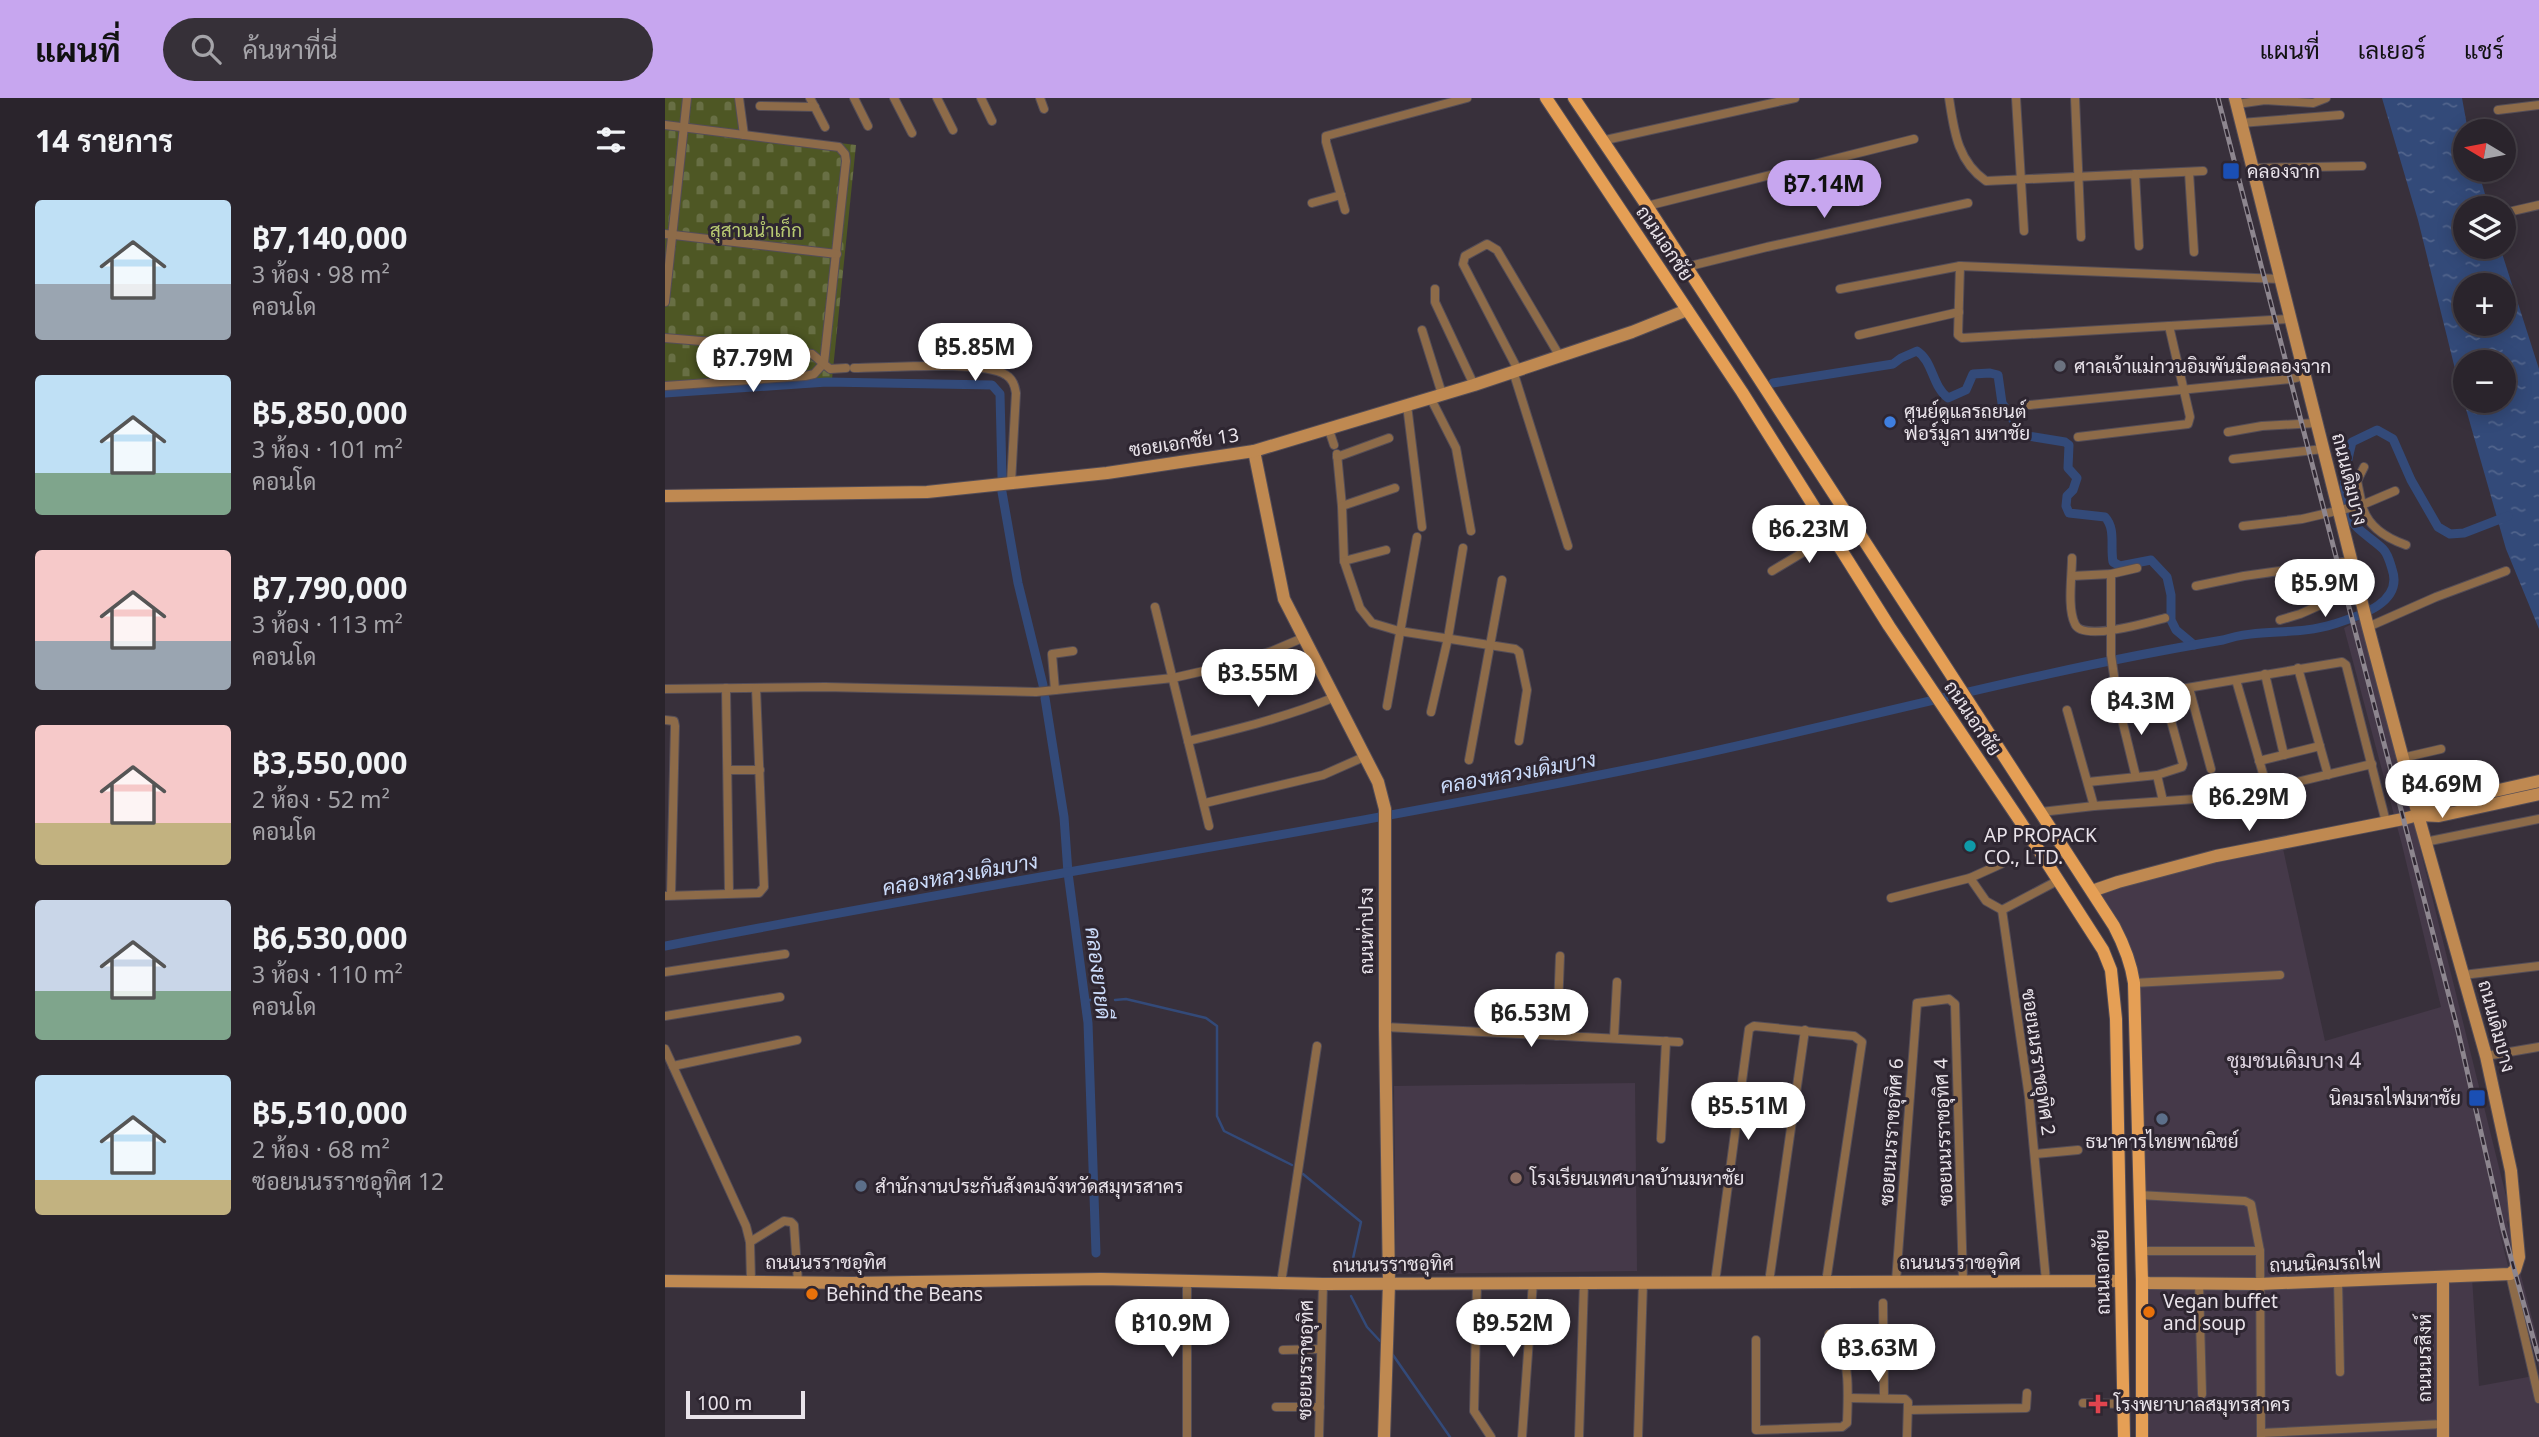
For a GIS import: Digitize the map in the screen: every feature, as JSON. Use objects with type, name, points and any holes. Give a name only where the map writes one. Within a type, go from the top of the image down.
[{"type":"main road","name":"ถนนเอกชัย","points":[[1546,98],[1742,392],[1932,693],[2020,821],[2103,950],[2111,970],[2115,994],[2124,1437]]},
{"type":"main road","name":"ถนนเอกชัย","points":[[1574,98],[1972,705],[2092,891],[2123,944],[2131,964],[2134,983],[2142,1280],[2142,1437]]},
{"type":"main road","points":[[2070,899],[2092,891]]},
{"type":"main road","points":[[2121,1280],[2142,1280]]},
{"type":"street","points":[[665,302],[669,235],[687,98]]},
{"type":"street","points":[[739,98],[744,135]]},
{"type":"street","points":[[810,98],[825,127]]},
{"type":"street","points":[[854,98],[868,126]]},
{"type":"street","points":[[894,98],[912,133]]},
{"type":"street","points":[[937,98],[953,130]]},
{"type":"street","points":[[981,98],[992,121]]},
{"type":"street","points":[[1040,98],[1044,109]]},
{"type":"street","points":[[1345,210],[1325,142],[1326,136],[1467,98]]},
{"type":"street","points":[[1601,141],[1795,98]]},
{"type":"street","points":[[1949,98],[1956,143],[1977,174],[1986,181],[2203,171]]},
{"type":"street","points":[[2016,98],[2024,231]]},
{"type":"street","points":[[2075,98],[2081,237]]},
{"type":"street","points":[[2236,101],[2313,103],[2326,98]]},
{"type":"street","name":"ถนนเดิมบาง","points":[[2236,101],[2402,758],[2486,1056],[2511,1171],[2519,1257],[2510,1275]]},
{"type":"street","points":[[2498,110],[2539,105]]},
{"type":"street","points":[[760,106],[814,107]]},
{"type":"street","points":[[2241,123],[2340,114]]},
{"type":"street","points":[[665,125],[839,147],[845,154],[846,173],[824,363],[814,374],[805,376],[665,386]]},
{"type":"street","points":[[1647,206],[1915,139]]},
{"type":"street","points":[[2253,168],[2362,166]]},
{"type":"street","points":[[2189,172],[2194,252]]},
{"type":"street","points":[[2135,174],[2139,246]]},
{"type":"street","points":[[1311,203],[1341,195]]},
{"type":"street","points":[[1686,267],[1968,203]]},
{"type":"street","points":[[2516,210],[2539,205]]},
{"type":"street","points":[[669,235],[837,254]]},
{"type":"street","points":[[1559,355],[1497,250],[1487,244],[1465,256],[1463,264],[1515,370],[1568,546]]},
{"type":"street","points":[[1960,266],[1958,335],[1962,338],[2290,319]]},
{"type":"street","points":[[1840,289],[1960,266],[2280,279]]},
{"type":"street","points":[[1435,289],[1435,302],[1474,385]]},
{"type":"street","name":"ซอยเอกชัย 13","points":[[665,496],[927,492],[1107,473],[1254,452],[1474,385],[1632,332],[1687,310]]},
{"type":"street","points":[[1859,335],[1959,312]]},
{"type":"street","points":[[2078,437],[2188,424],[2190,417],[2169,326]]},
{"type":"street","points":[[1422,330],[1436,395],[1456,448],[1471,531]]},
{"type":"street","points":[[665,338],[749,345],[811,354],[830,369],[966,368],[1006,374],[1013,382],[1016,393],[1011,483]]},
{"type":"street","points":[[2030,405],[2304,376]]},
{"type":"street","points":[[1407,405],[1422,527]]},
{"type":"street","points":[[2228,432],[2262,426],[2316,423]]},
{"type":"street","points":[[1329,430],[1336,452],[1344,561],[1355,596],[1368,619],[1378,626],[1399,631],[1515,649],[1520,655],[1527,690],[1519,741]]},
{"type":"street","points":[[1336,452],[1389,438]]},
{"type":"street","points":[[2233,459],[2323,449]]},
{"type":"street","name":"ถนนท่าปรง","points":[[1254,452],[1284,599],[1366,756],[1378,782],[1385,809],[1389,1283],[1384,1437]]},
{"type":"street","points":[[2364,467],[2357,481],[2367,520],[2374,527],[2406,545]]},
{"type":"street","points":[[1342,506],[1395,488]]},
{"type":"street","points":[[2243,526],[2339,512],[2395,491]]},
{"type":"street","points":[[1772,571],[1832,534]]},
{"type":"street","points":[[1387,705],[1417,537]]},
{"type":"street","points":[[1431,712],[1448,638],[1463,548]]},
{"type":"street","points":[[1344,561],[1386,550]]},
{"type":"street","points":[[2072,558],[2071,595],[2075,626],[2085,631],[2112,630],[2165,618]]},
{"type":"street","points":[[2196,586],[2244,576],[2351,561]]},
{"type":"street","points":[[2072,576],[2111,574],[2137,568]]},
{"type":"street","points":[[2368,627],[2436,597],[2506,571]]},
{"type":"street","points":[[2111,574],[2112,668],[2117,704],[2136,777]]},
{"type":"street","points":[[1469,760],[1502,580]]},
{"type":"street","points":[[2280,620],[2361,594]]},
{"type":"street","points":[[1155,607],[1209,826]]},
{"type":"street","points":[[665,688],[1036,692],[1173,678],[1230,665],[1305,637]]},
{"type":"street","points":[[1055,690],[1052,654],[1073,652]]},
{"type":"street","points":[[2117,704],[2163,692],[2340,661],[2346,665],[2386,822]]},
{"type":"street","points":[[2298,668],[2328,775]]},
{"type":"street","points":[[2265,674],[2284,755]]},
{"type":"street","points":[[2236,680],[2268,791]]},
{"type":"street","points":[[726,688],[729,893]]},
{"type":"street","points":[[665,720],[674,721],[675,726],[668,896],[759,893],[764,887],[756,688]]},
{"type":"street","points":[[2189,688],[2211,769]]},
{"type":"street","points":[[2088,782],[2157,775],[2182,767],[2163,692]]},
{"type":"street","points":[[1188,741],[1298,713],[1335,697]]},
{"type":"street","points":[[2067,710],[2094,806]]},
{"type":"street","points":[[2259,761],[2320,746]]},
{"type":"street","points":[[2402,758],[2441,749]]},
{"type":"street","points":[[1205,803],[1323,775],[1366,756]]},
{"type":"street","points":[[2041,812],[2238,796],[2268,791],[2372,764]]},
{"type":"street","points":[[728,770],[760,770]]},
{"type":"street","points":[[2157,775],[2163,801]]},
{"type":"street","points":[[2092,891],[2216,856],[2418,815],[2439,816],[2458,805],[2539,780]]},
{"type":"street","points":[[2458,805],[2539,794]]},
{"type":"street","points":[[2425,842],[2539,819]]},
{"type":"street","points":[[1891,898],[1971,878],[2001,864]]},
{"type":"street","points":[[1971,878],[1986,901],[2002,910],[2057,881]]},
{"type":"street","name":"ซอยนนรราชอุทิศ 2","points":[[2002,910],[2035,1154],[2046,1281]]},
{"type":"street","points":[[665,972],[785,954]]},
{"type":"street","points":[[1557,1035],[1560,956]]},
{"type":"street","points":[[2463,975],[2539,966]]},
{"type":"street","points":[[2134,983],[2280,975]]},
{"type":"street","points":[[1614,1038],[1617,982]]},
{"type":"street","points":[[665,1016],[780,997]]},
{"type":"street","name":"ซอยนนรราชอุทิศ 4","points":[[1934,1000],[1949,999],[1955,1004],[1963,1281]]},
{"type":"street","name":"ซอยนนรราชอุทิศ 6","points":[[1896,1281],[1917,1003],[1934,1000]]},
{"type":"street","points":[[1715,1282],[1750,1028],[1754,1026],[1854,1036],[1862,1042],[1826,1282]]},
{"type":"street","points":[[1385,1027],[1679,1042]]},
{"type":"street","points":[[1769,1282],[1805,1030]]},
{"type":"street","points":[[673,1066],[797,1040]]},
{"type":"street","points":[[1661,1139],[1666,1041]]},
{"type":"street","points":[[1281,1283],[1317,1046]]},
{"type":"street","points":[[2486,1056],[2539,1047]]},
{"type":"street","points":[[665,1049],[746,1226],[750,1242],[751,1281]]},
{"type":"street","points":[[2035,1154],[2078,1150]]},
{"type":"street","points":[[2139,1195],[2247,1201],[2251,1205],[2260,1251],[2261,1435],[2443,1430]]},
{"type":"street","points":[[750,1242],[784,1221],[791,1222],[794,1225],[798,1282]]},
{"type":"street","points":[[2141,1251],[2260,1251]]},
{"type":"street","points":[[2510,1275],[2539,1399]]},
{"type":"street","name":"ถนนนิคมรถไฟ","points":[[2142,1280],[2148,1283],[2259,1284],[2510,1275]]},
{"type":"street","name":"ถนนนรสิงห์","points":[[2443,1278],[2443,1430]]},
{"type":"street","name":"ถนนนรราชอุทิศ","points":[[665,1281],[1101,1279],[1323,1284],[2121,1280]]},
{"type":"street","points":[[2338,1281],[2340,1372]]},
{"type":"street","points":[[1187,1282],[1187,1437]]},
{"type":"street","points":[[1522,1437],[1533,1282]]},
{"type":"street","points":[[1579,1437],[1584,1282]]},
{"type":"street","points":[[1638,1437],[1643,1282]]},
{"type":"street","points":[[1477,1283],[1474,1412],[1491,1437]]},
{"type":"street","points":[[2199,1283],[2202,1394]]},
{"type":"street","name":"ซอยนรราชอุทิศ","points":[[1319,1437],[1323,1284]]},
{"type":"street","points":[[1883,1303],[1884,1398]]},
{"type":"street","points":[[1756,1340],[1756,1430],[1845,1426],[1848,1398],[1841,1344],[1835,1336],[1829,1334]]},
{"type":"street","points":[[1283,1350],[1321,1349]]},
{"type":"street","points":[[1908,1410],[2026,1408],[2027,1393]]},
{"type":"street","points":[[1848,1398],[1905,1399],[1908,1410],[1907,1437]]},
{"type":"street","points":[[2083,1403],[2123,1404]]},
{"type":"street","points":[[1276,1407],[1320,1408]]},
{"type":"shaded area","points":[[2363,618],[2511,1216],[2507,1222],[2539,1345],[2539,1368],[2497,1222],[2510,1274],[2472,1277],[2479,1386],[2539,1375],[2539,1437],[2144,1437],[2134,983],[2092,891],[2282,844],[2325,1041],[2441,1007],[2402,845],[2344,628]]},
{"type":"shaded area","name":"โรงเรียนเทศบาลบ้านมหาชัย","points":[[1635,1083],[1637,1271],[1396,1274],[1394,1086]]},
{"type":"green space","name":"สุสานน่ำเก็ก","points":[[665,98],[738,98],[742,131],[856,145],[832,379],[665,388]]},
{"type":"water","points":[[2382,98],[2462,98],[2466,119],[2453,119],[2453,182],[2481,182],[2486,196],[2453,196],[2453,259],[2504,259],[2508,273],[2453,273],[2453,336],[2516,336],[2516,297],[2539,369],[2539,629],[2506,549],[2467,413],[2516,413],[2516,350],[2453,350],[2453,361],[2418,220]]},
{"type":"waterway","points":[[1773,383],[1893,364],[1917,351],[1948,398],[1966,390],[1973,374],[1998,375],[2002,403],[2019,429],[2028,436],[2069,445],[2068,468],[2077,478],[2073,490],[2067,496],[2066,506],[2069,513],[2105,517],[2112,532],[2113,562],[2120,566],[2151,560],[2167,577],[2171,595],[2171,620],[2176,630],[2194,645]]},
{"type":"waterway","name":"คลองยายดี","points":[[665,393],[827,382],[992,385],[1000,394],[1002,477]]},
{"type":"waterway","name":"คลองหลวงเดิมบาง","points":[[665,946],[1510,793],[1704,753],[2074,668],[2237,636],[2306,630],[2334,624],[2367,612],[2386,599],[2392,591],[2394,581],[2389,558],[2379,545],[2351,521],[2344,488],[2352,442],[2377,430],[2393,439],[2411,480],[2438,527],[2450,534],[2464,533],[2508,516]]},
{"type":"waterway","name":"คลองยายดี","points":[[1002,492],[1018,583],[1043,685]]},
{"type":"waterway","name":"คลองยายดี","points":[[1045,698],[1064,817],[1068,873],[1088,1023],[1096,1253]]},
{"type":"waterway","points":[[1115,1000],[1126,999],[1206,1018],[1217,1026],[1217,1116],[1224,1131],[1292,1165]]},
{"type":"waterway","points":[[1086,1000],[1102,1000]]},
{"type":"waterway","points":[[1303,1174],[1361,1222],[1350,1272]]},
{"type":"waterway","points":[[1351,1296],[1367,1327],[1380,1341]]},
{"type":"waterway","points":[[1393,1355],[1450,1437]]},
{"type":"railway","points":[[2218,98],[2458,1031],[2503,1229],[2539,1359]]},
{"type":"place","name":"คลองจาก","points":[[2231,171]]},
{"type":"place","name":"ศาลเจ้าแม่กวนอิมพันมือคลองจาก","points":[[2060,366]]},
{"type":"place","name":"ศูนย์ดูแลรถยนต์ ฟอร์มูลา มหาชัย","points":[[1890,422]]},
{"type":"place","name":"AP PROPACK CO., LTD.","points":[[1970,846]]},
{"type":"place","name":"นิคมรถไฟมหาชัย","points":[[2477,1098]]},
{"type":"place","name":"ธนาคารไทยพาณิชย์","points":[[2162,1119]]},
{"type":"place","name":"โรงเรียนเทศบาลบ้านมหาชัย","points":[[1516,1178]]},
{"type":"place","name":"สำนักงานประกันสังคมจังหวัดสมุทรสาคร","points":[[861,1186]]},
{"type":"place","name":"Behind the Beans","points":[[812,1294]]},
{"type":"place","name":"Vegan buffet and soup","points":[[2149,1312]]},
{"type":"place","name":"โรงพยาบาลสมุทรสาคร","points":[[2098,1404]]},
{"type":"district","name":"ชุมชนเดิมบาง 4","points":[[2294,1060]]}]
